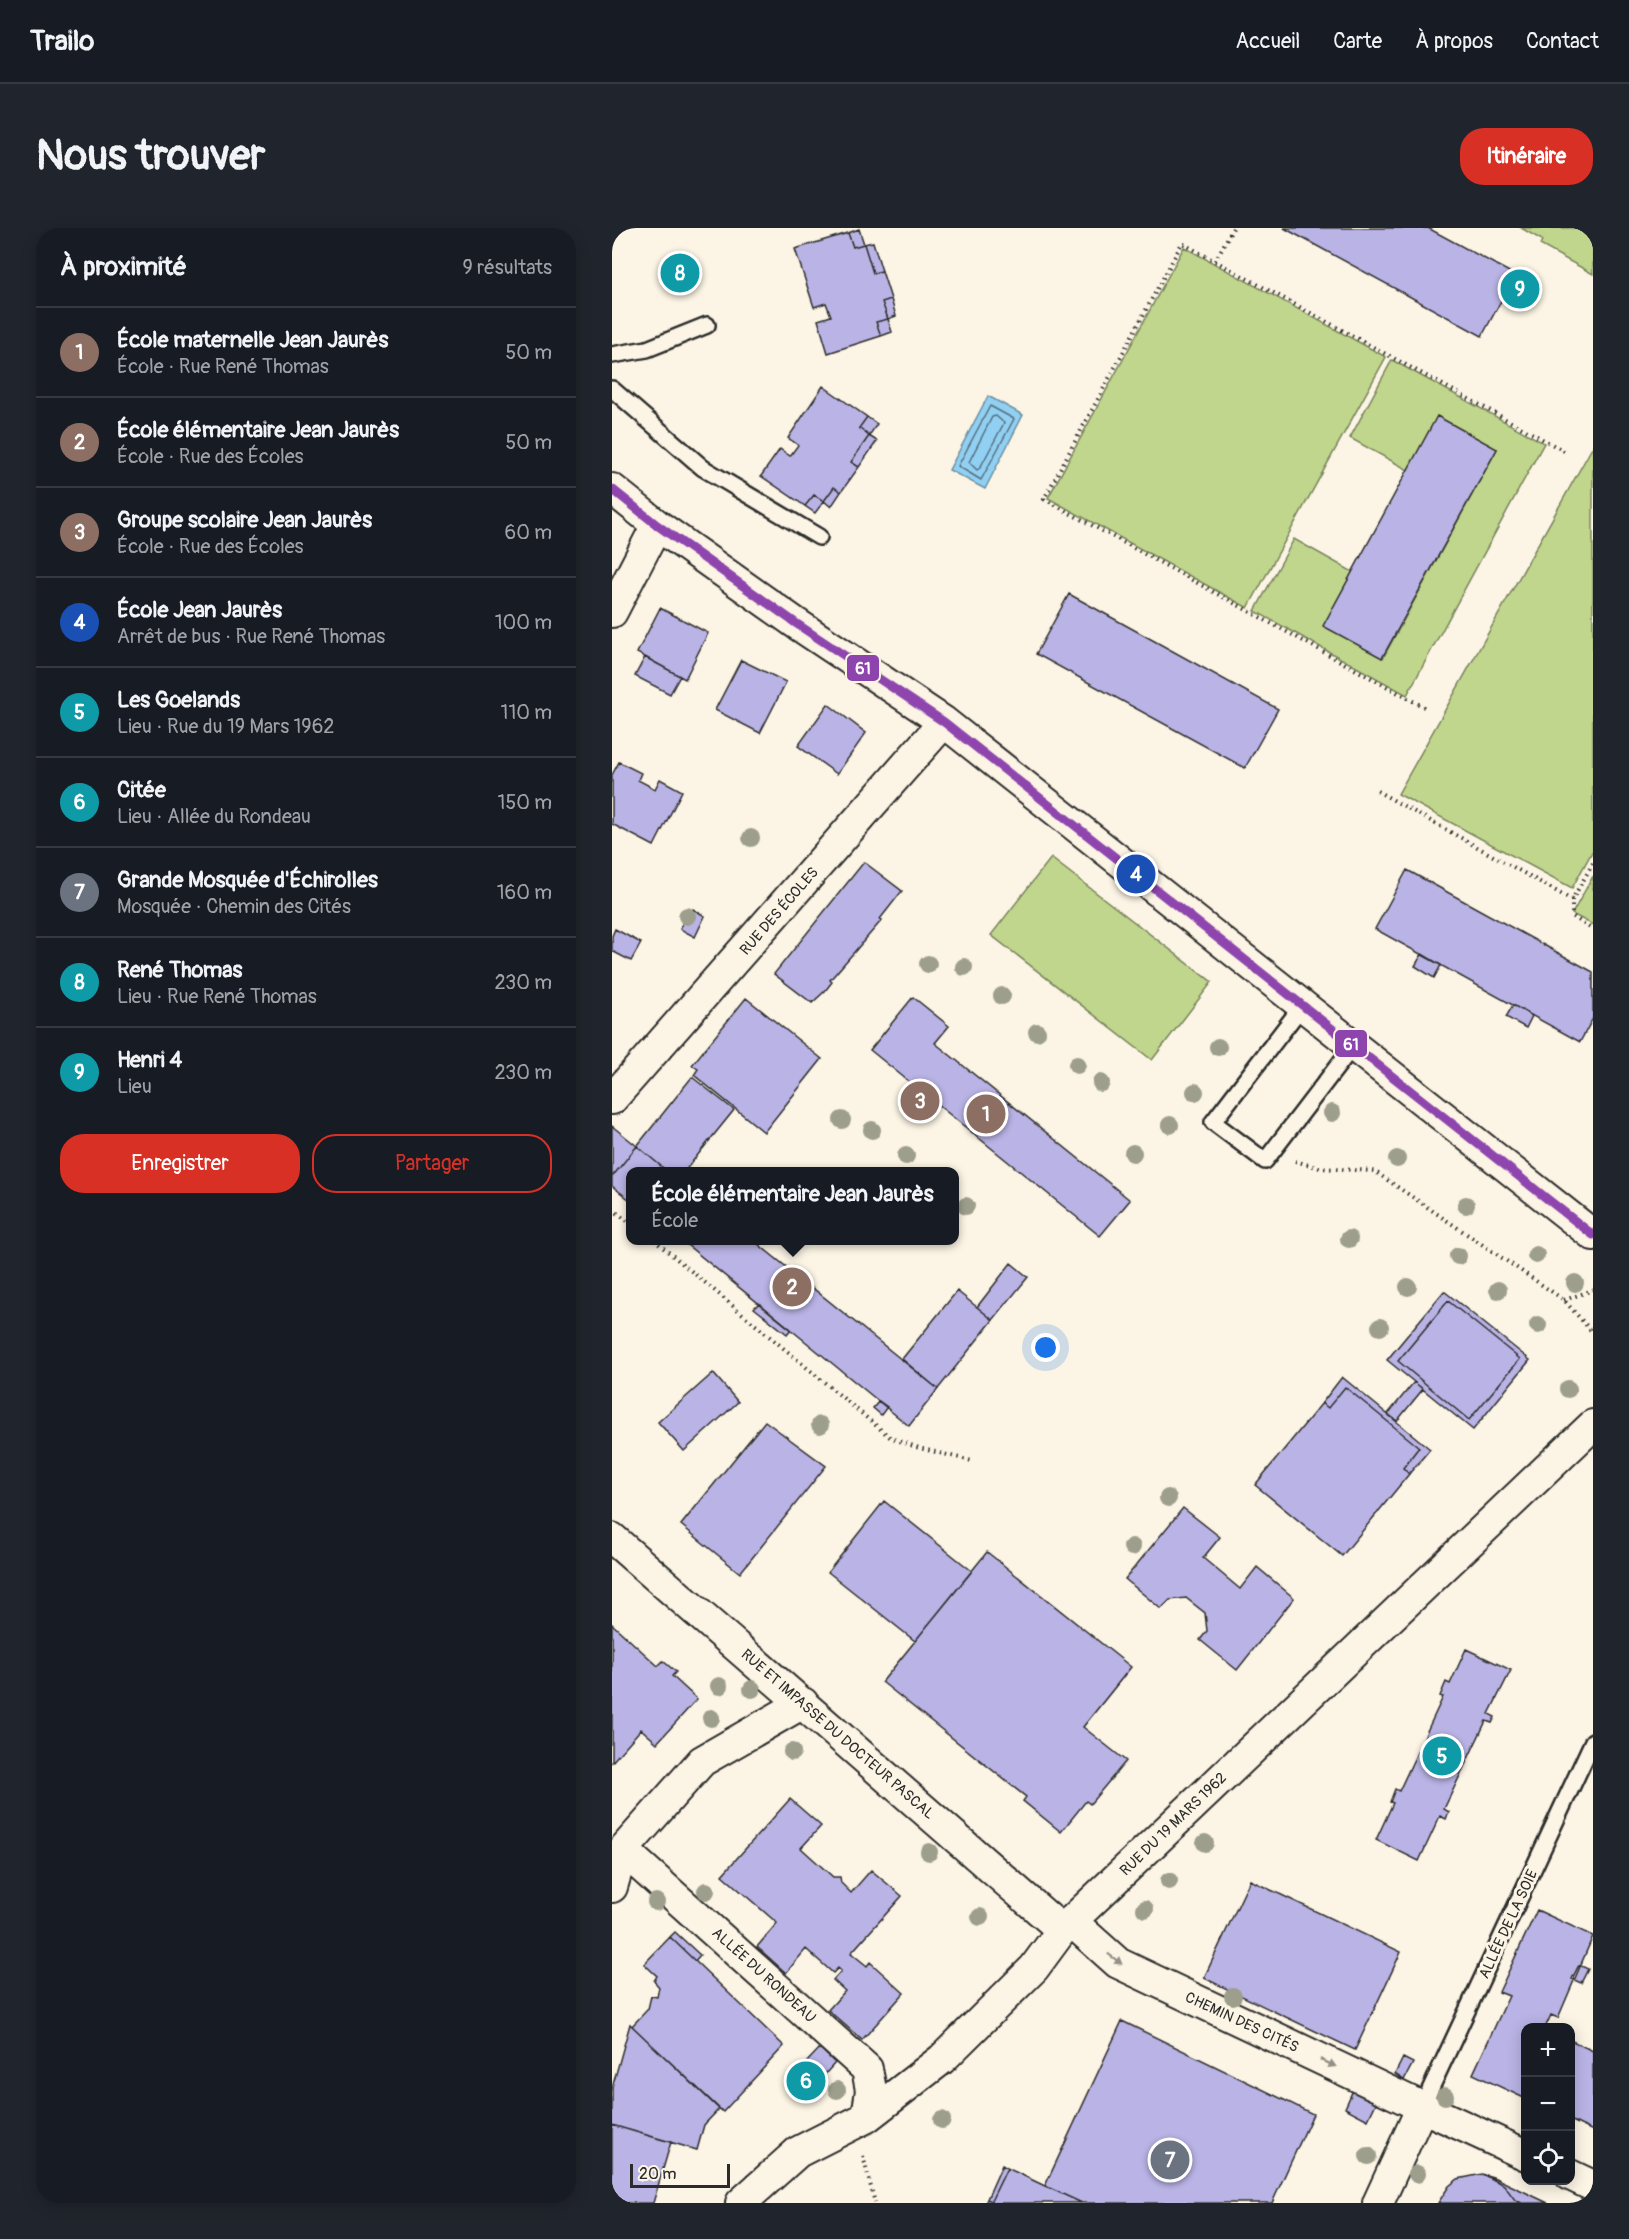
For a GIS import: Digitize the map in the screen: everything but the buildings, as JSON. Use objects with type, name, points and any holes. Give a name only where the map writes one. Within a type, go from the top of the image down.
[{"type":"street","points":[[612,489],[657,525],[797,624],[945,722],[1593,1234]]},
{"type":"street","points":[[612,612],[657,525]]},
{"type":"street","name":"RUE DES ÉCOLES","points":[[612,1099],[945,722]]},
{"type":"street","name":"RUE DU 19 MARS 1962","points":[[741,2203],[798,2152],[867,2117],[942,2059],[1034,1968],[1067,1925],[1593,1425]]},
{"type":"street","name":"RUE ET IMPASSE DU DOCTEUR PASCAL","points":[[612,1538],[803,1703],[1067,1925]]},
{"type":"street","points":[[612,1887],[623,1850],[702,1761],[803,1703]]},
{"type":"street","name":"ALLÉE DU RONDEAU","points":[[623,1850],[867,2069],[871,2090],[867,2117]]},
{"type":"street","name":"CHEMIN DES CITÉS","points":[[1067,1925],[1118,1963],[1521,2153]]},
{"type":"street","points":[[1378,2203],[1422,2107]]},
{"type":"street","points":[[1575,2177],[1593,2186]]},
{"type":"lane","points":[[612,356],[647,349],[707,325]]},
{"type":"lane","points":[[612,388],[703,468],[819,537]]},
{"type":"lane","points":[[1302,1006],[1213,1122],[1265,1161],[1353,1046]]},
{"type":"lane","name":"ALLÉE DE LA SOIE","points":[[1422,2107],[1593,1741]]},
{"type":"path","points":[[1215,261],[1233,228]]},
{"type":"path","points":[[1424,707],[1044,499],[1182,243],[1568,453]]},
{"type":"path","points":[[1377,791],[1572,900]]},
{"type":"path","points":[[1593,863],[1572,900],[1572,916],[1593,930]]},
{"type":"path","points":[[1274,1149],[1286,1158],[1320,1168],[1374,1171],[1564,1300],[1593,1333]]},
{"type":"path","points":[[612,1209],[626,1220]]},
{"type":"path","points":[[660,1245],[891,1438],[919,1448],[972,1461]]},
{"type":"path","points":[[1564,1300],[1593,1290]]},
{"type":"path","points":[[867,2117],[862,2132],[862,2153],[874,2203]]},
{"type":"green space","points":[[1521,228],[1593,228],[1593,274],[1540,245],[1542,240]]},
{"type":"green space","points":[[1184,247],[1386,357],[1248,608],[1048,498]]},
{"type":"green space","points":[[1392,360],[1544,443],[1407,695],[1255,611],[1294,539],[1353,572],[1324,626],[1383,658],[1497,449],[1408,470],[1350,438]]},
{"type":"green space","points":[[1593,446],[1593,850],[1572,888],[1398,794]]},
{"type":"green space","points":[[1051,858],[1212,982],[1152,1060],[991,935]]},
{"type":"green space","points":[[1593,876],[1593,925],[1572,914]]},
{"type":"water","points":[[988,396],[1023,415],[985,489],[949,470]]},
{"type":"transit line","name":"61","points":[[612,489],[657,525],[797,624],[944,722],[1593,1235]]},
{"type":"place","name":"René Thomas","points":[[680,273]]},
{"type":"place","name":"Henri 4","points":[[1520,289]]},
{"type":"place","name":"École Jean Jaurès","points":[[1136,874]]},
{"type":"place","name":"Groupe scolaire Jean Jaurès","points":[[920,1101]]},
{"type":"place","name":"École maternelle Jean Jaurès","points":[[986,1114]]},
{"type":"place","name":"École élémentaire Jean Jaurès","points":[[792,1287]]},
{"type":"place","name":"Les Goelands","points":[[1442,1756]]},
{"type":"place","name":"Citée","points":[[806,2081]]},
{"type":"place","name":"Grande Mosquée d'Échirolles","points":[[1170,2160]]}]
